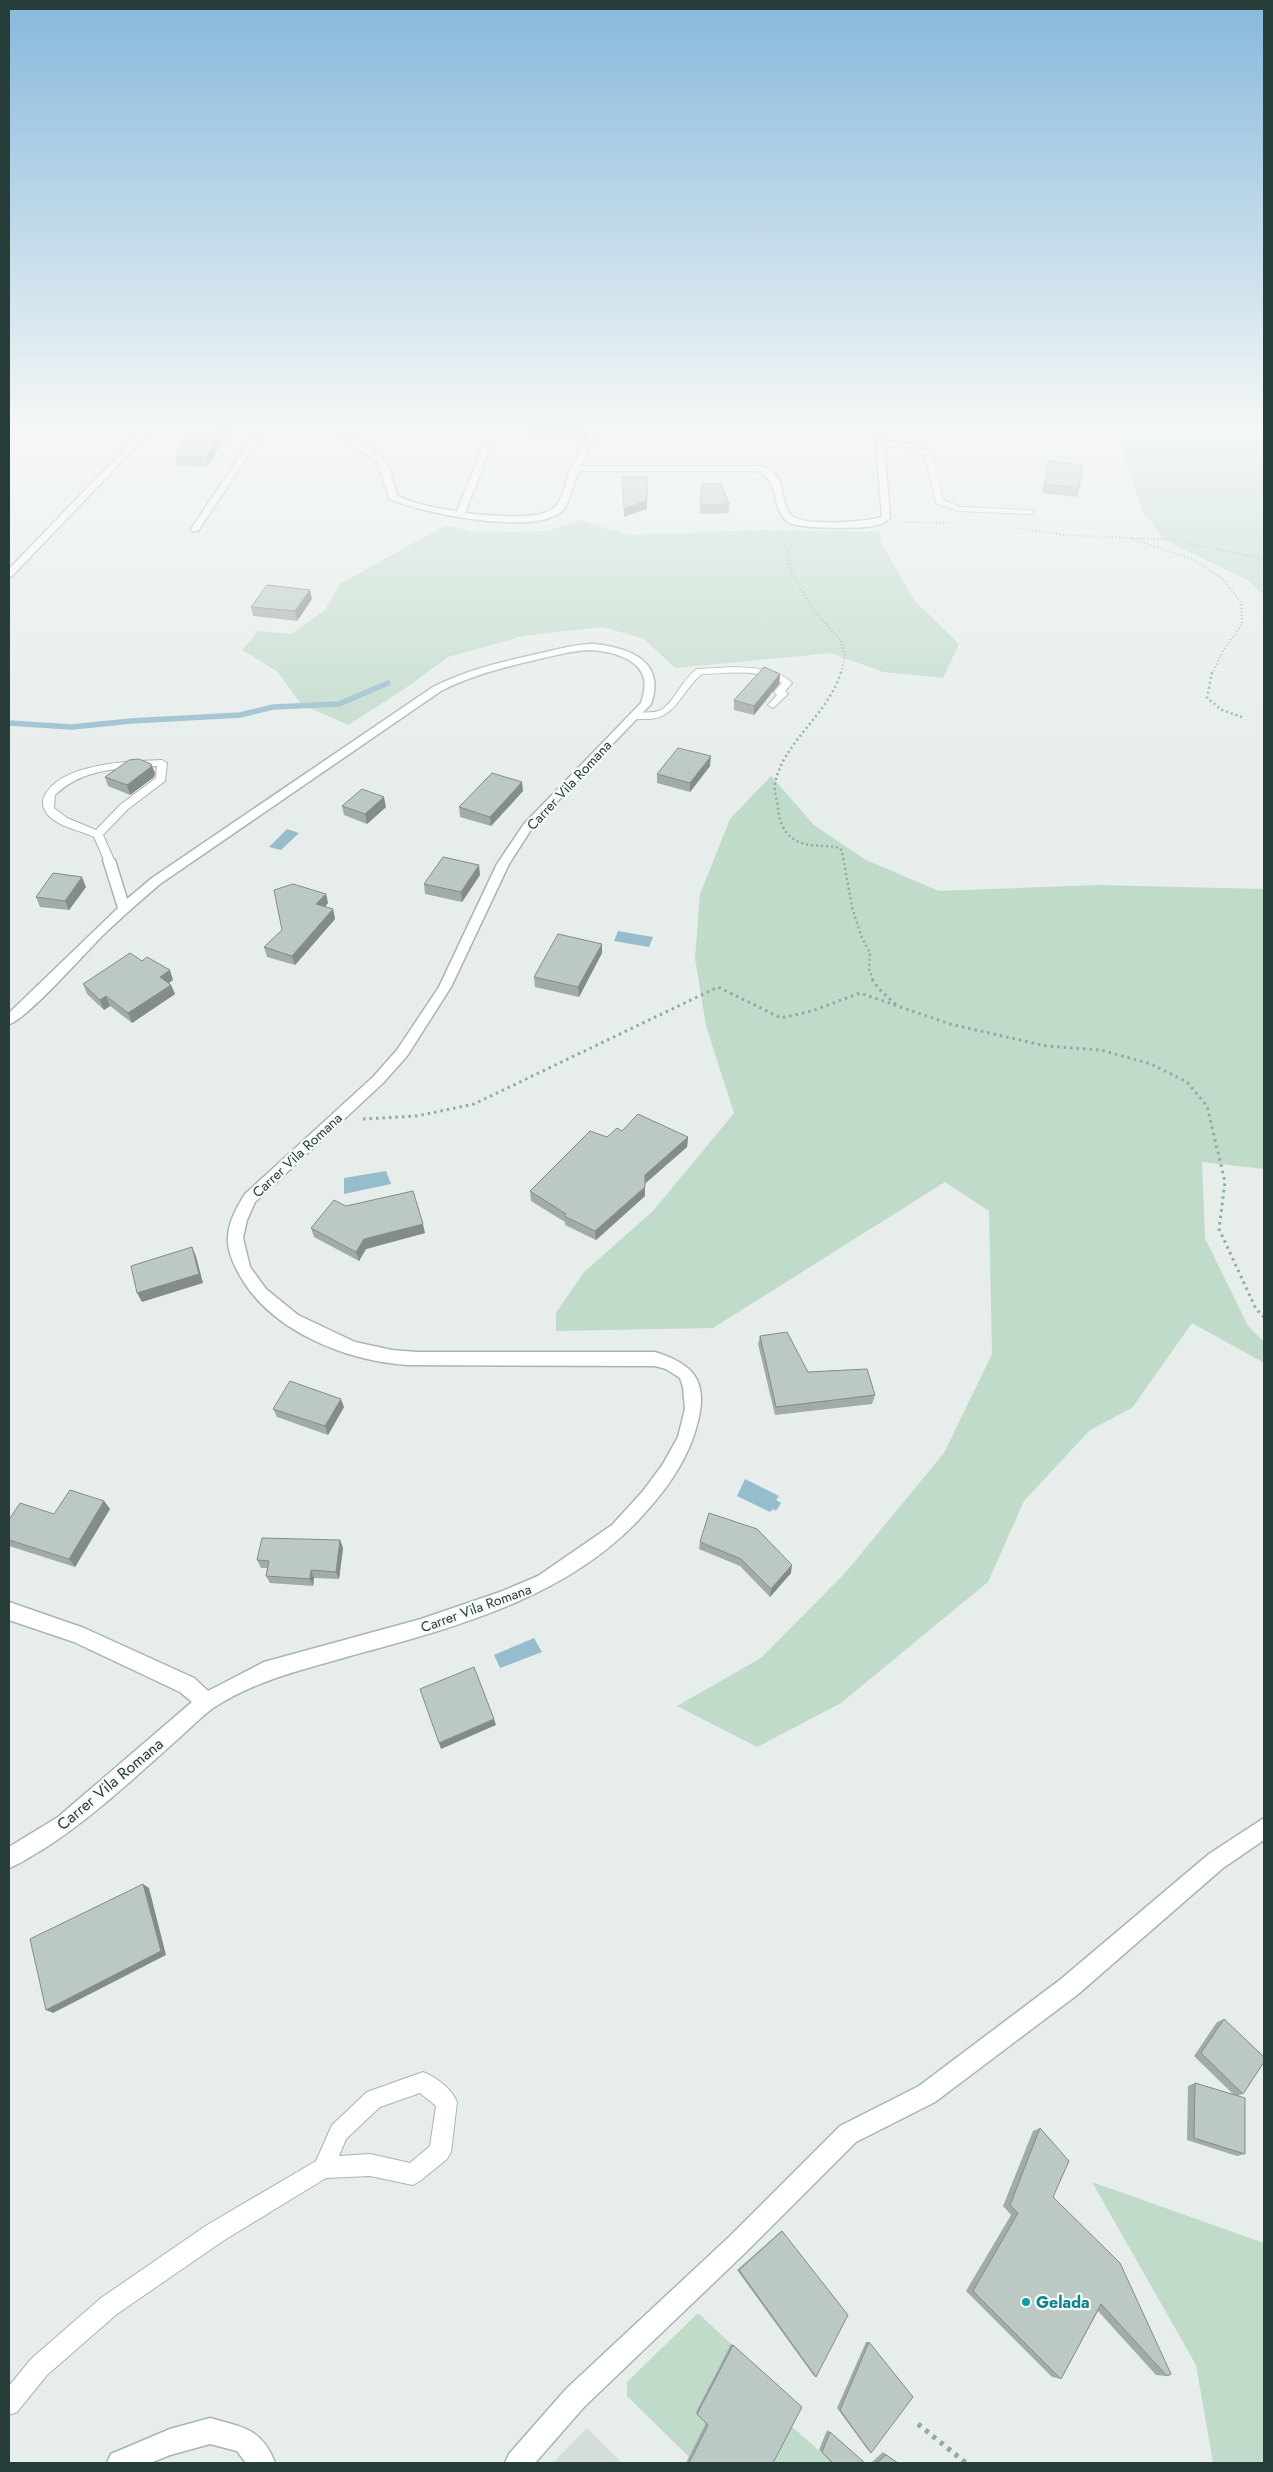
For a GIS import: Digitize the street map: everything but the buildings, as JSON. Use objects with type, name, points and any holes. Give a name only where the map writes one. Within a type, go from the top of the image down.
[{"type":"street","points":[[9,574],[37,545]]},
{"type":"street","name":"Carrer Vila Romana","points":[[9,1020],[50,983],[124,907],[156,880],[414,704],[460,677],[484,669],[582,648],[609,649],[634,658],[645,667],[651,678],[651,690],[646,704],[528,826],[503,864],[445,987],[427,1017],[402,1052],[378,1080],[335,1121],[259,1188],[238,1217],[234,1238],[239,1261],[254,1286],[287,1316],[313,1332],[352,1348],[391,1357],[489,1360],[655,1359],[671,1364],[686,1374],[691,1387],[693,1409],[686,1438],[669,1469],[650,1497],[618,1531],[544,1582],[503,1600],[421,1628],[264,1671],[206,1702],[65,1824],[9,1858]]},
{"type":"street","points":[[109,860],[124,907]]},
{"type":"street","points":[[9,1611],[77,1634],[187,1685],[206,1702]]},
{"type":"street","points":[[518,2463],[575,2398],[738,2244],[848,2134],[927,2094],[1069,1986],[1216,1861],[1264,1828]]},
{"type":"street","points":[[120,2463],[170,2442],[210,2432],[245,2440],[262,2463]]},
{"type":"lane","points":[[636,716],[651,717],[668,710],[690,676],[700,671],[767,672],[782,678],[787,683],[779,692],[783,694],[773,705]]},
{"type":"lane","points":[[98,835],[124,807],[161,779],[162,763],[103,766],[86,770],[63,782],[48,795],[47,804],[52,814],[98,835],[109,860]]},
{"type":"lane","points":[[9,2404],[39,2366],[109,2306],[215,2233],[323,2168],[370,2165],[413,2174],[440,2152],[447,2102],[423,2082],[374,2099],[340,2132],[323,2168]]},
{"type":"path","points":[[790,545],[787,556],[790,570],[821,621],[838,635],[845,653],[841,678],[821,714],[793,748],[774,785],[779,817],[788,836],[796,841],[808,846],[830,844],[840,848],[844,855],[847,881],[859,937],[870,953],[867,960],[871,977],[878,991],[899,1006]]},
{"type":"path","points":[[1151,545],[1195,560],[1225,581],[1241,603],[1242,624],[1230,637],[1208,682],[1208,698],[1222,710],[1242,717]]},
{"type":"path","points":[[1199,545],[1264,559]]},
{"type":"path","points":[[335,1121],[417,1116],[474,1104],[718,987],[781,1018],[812,1011],[860,993],[950,1024],[1046,1046],[1100,1050],[1151,1064],[1187,1082],[1207,1106],[1225,1182],[1218,1229],[1256,1308],[1264,1317]]},
{"type":"path","points":[[918,2424],[966,2463]]},
{"type":"shaded area","points":[[587,2428],[622,2463],[553,2463]]},
{"type":"green space","points":[[409,545],[882,545],[915,601],[959,644],[943,678],[883,672],[831,653],[675,668],[644,639],[603,627],[523,636],[448,657],[403,690],[348,725],[301,704],[278,672],[242,650],[258,631],[291,634],[325,610],[340,584]]},
{"type":"green space","points":[[1176,545],[1264,545],[1264,595],[1247,580]]},
{"type":"green space","points":[[771,776],[814,825],[866,860],[939,891],[1099,885],[1264,889],[1264,1169],[1202,1162],[1205,1238],[1248,1326],[1264,1342],[1264,1363],[1192,1323],[1132,1408],[1090,1430],[1024,1501],[988,1582],[841,1703],[757,1747],[677,1706],[761,1658],[846,1572],[944,1453],[992,1354],[989,1211],[945,1182],[713,1328],[556,1331],[556,1313],[584,1272],[653,1211],[734,1113],[706,1026],[695,958],[700,894],[730,819]]},
{"type":"green space","points":[[1092,2182],[1264,2243],[1264,2463],[1213,2463],[1196,2365]]},
{"type":"green space","points":[[698,2313],[731,2344],[696,2412],[707,2423],[689,2457],[627,2396],[627,2382]]},
{"type":"green space","points":[[789,2424],[833,2463],[768,2463]]},
{"type":"water","points":[[287,829],[299,833],[281,850],[269,847]]},
{"type":"water","points":[[618,931],[653,937],[649,947],[614,941]]},
{"type":"water","points":[[386,1171],[391,1184],[344,1194],[344,1178]]},
{"type":"water","points":[[745,1479],[779,1496],[776,1500],[781,1503],[776,1511],[773,1509],[770,1512],[737,1496]]},
{"type":"water","points":[[534,1638],[542,1652],[500,1668],[494,1655]]},
{"type":"waterway","points":[[9,723],[72,727],[131,721],[240,715],[273,707],[339,704],[388,683]]},
{"type":"place","name":"Gelada","points":[[1026,2302]]}]
